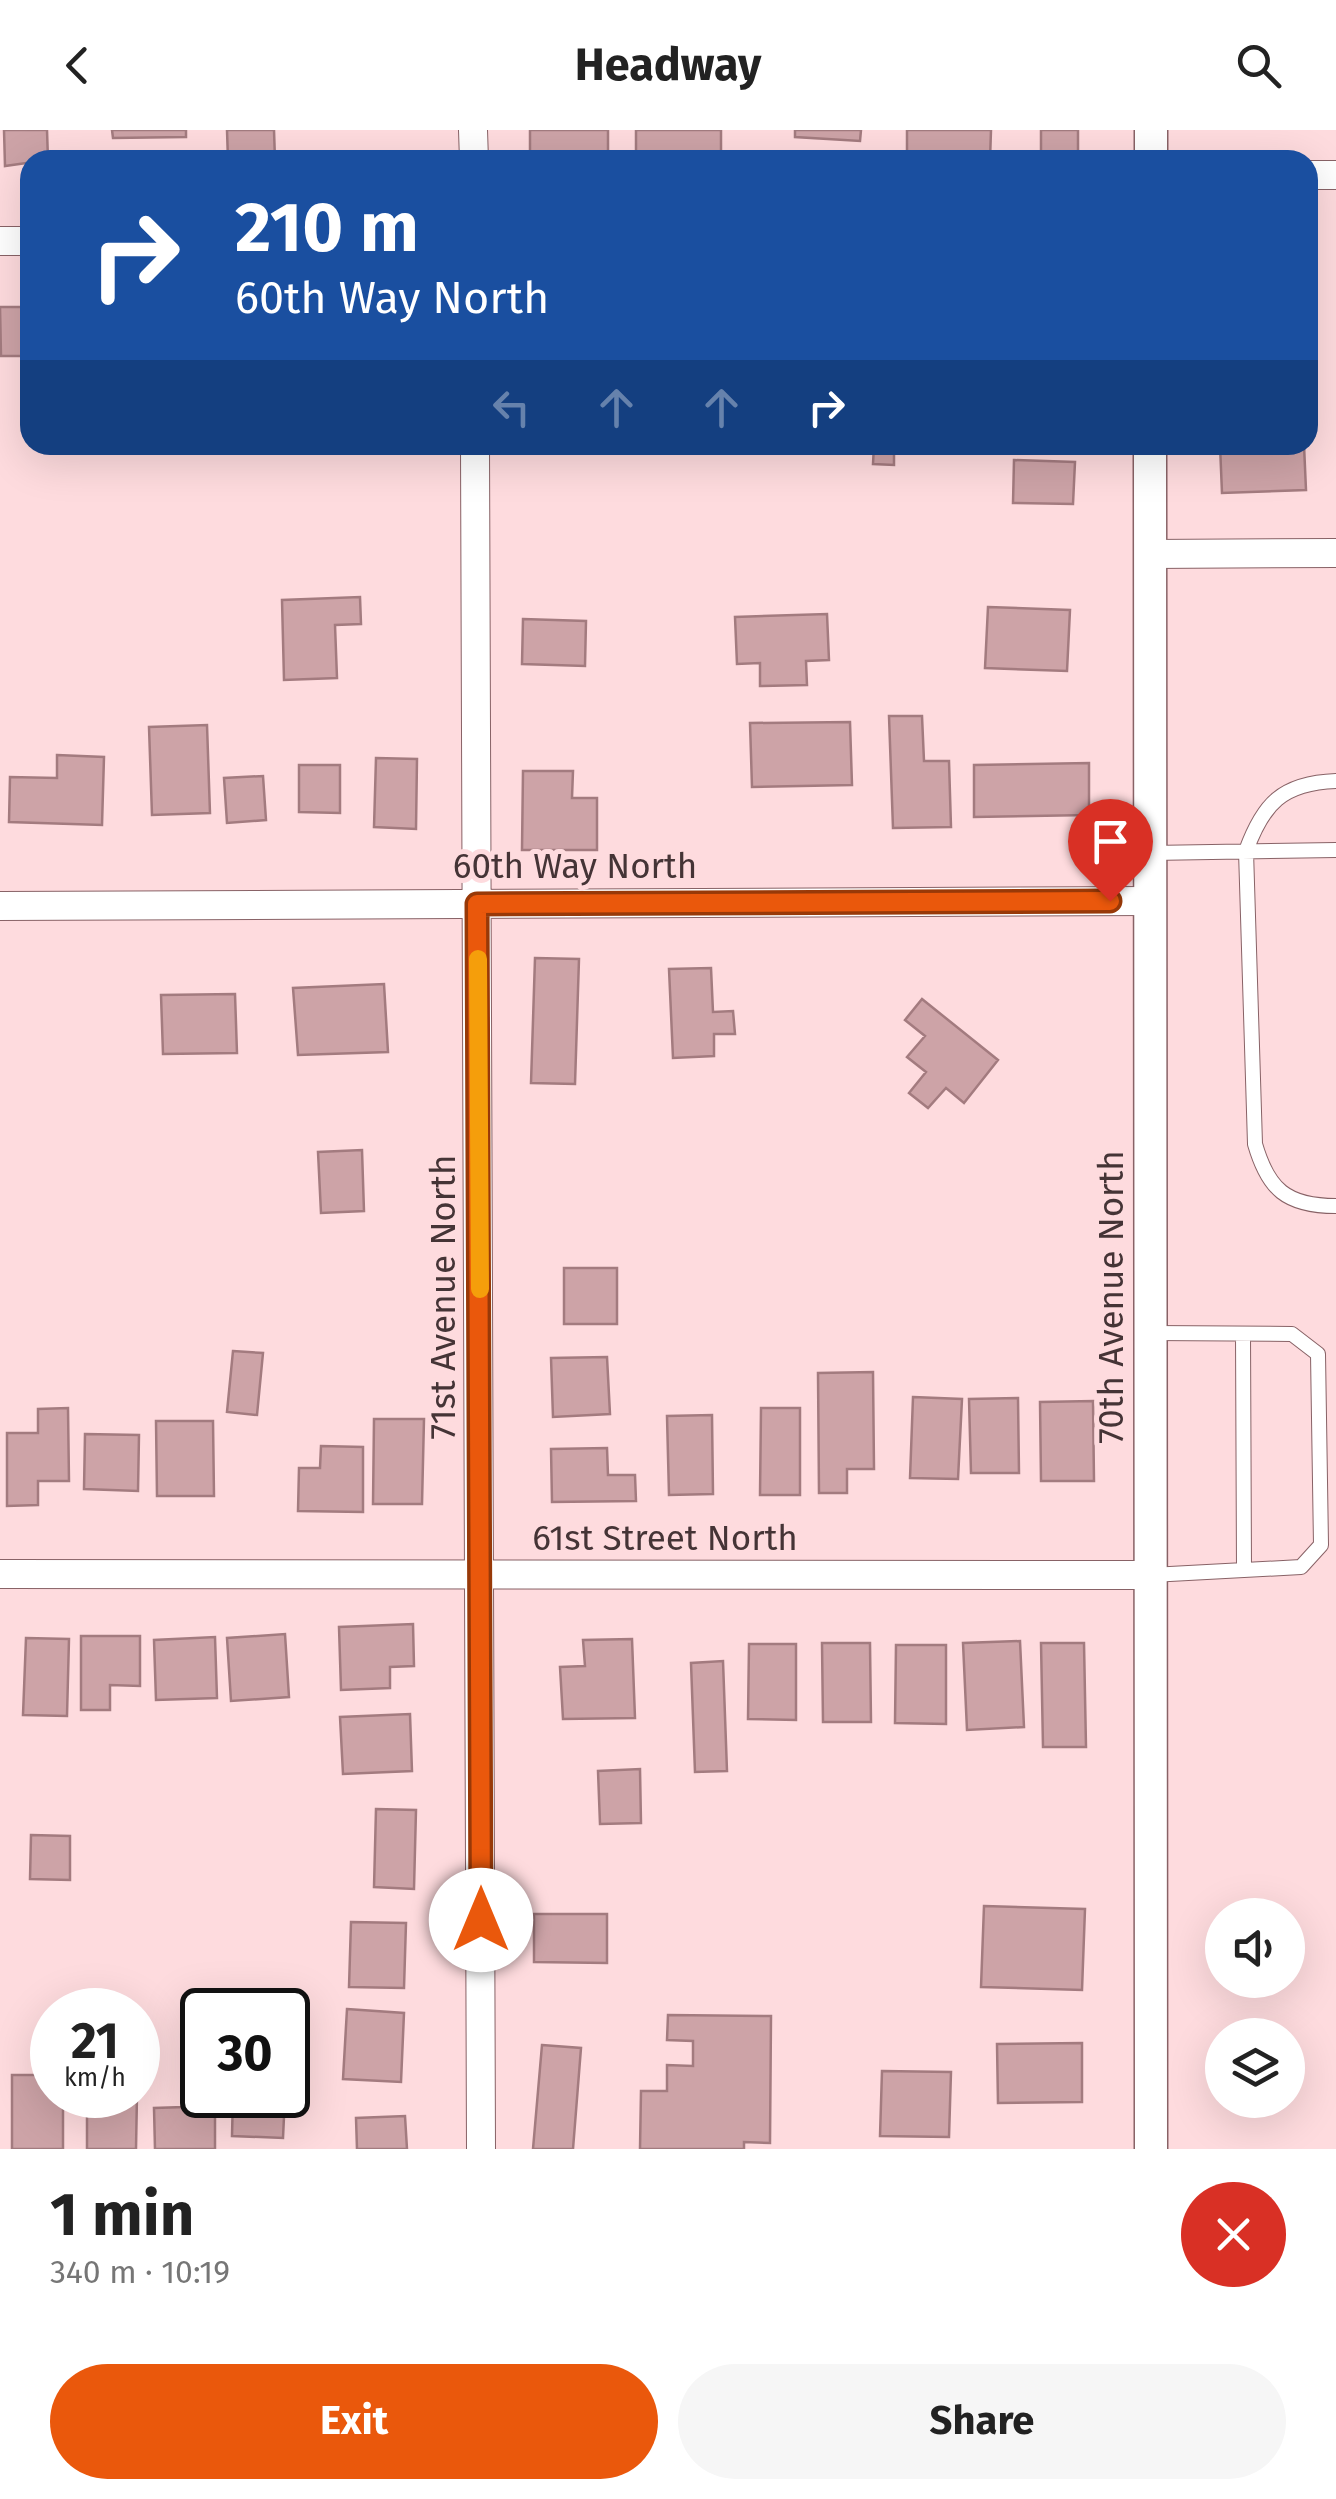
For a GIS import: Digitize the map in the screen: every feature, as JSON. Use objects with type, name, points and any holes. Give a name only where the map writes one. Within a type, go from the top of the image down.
[{"type":"street","name":"71st Avenue North","points":[[475,455],[482,1576],[481,2149]]},
{"type":"street","name":"70th Avenue North","points":[[1150,455],[1151,2149]]},
{"type":"street","points":[[1150,554],[1336,553]]},
{"type":"street","name":"60th Way North","points":[[0,906],[1150,901]]},
{"type":"street","name":"61st Street North","points":[[0,1574],[1151,1575]]},
{"type":"lane","points":[[1336,781],[1288,791],[1273,802],[1259,814],[1246,852],[1255,1144],[1264,1177],[1286,1196],[1316,1206],[1336,1206]]},
{"type":"lane","points":[[1150,854],[1336,850]]},
{"type":"lane","points":[[1151,1333],[1292,1334],[1318,1354],[1321,1545],[1301,1568],[1151,1575]]},
{"type":"lane","points":[[1243,1334],[1244,1570]]},
{"type":"building","points":[[4,130],[47,130],[48,150],[20,150],[20,164],[5,166]]},
{"type":"building","points":[[112,130],[186,130],[186,137],[113,138]]},
{"type":"building","points":[[227,130],[274,130],[275,150],[228,150]]},
{"type":"building","points":[[530,130],[608,130],[608,150],[530,150]]},
{"type":"building","points":[[636,130],[721,130],[721,150],[636,150]]},
{"type":"building","points":[[795,130],[861,130],[860,141],[795,137]]},
{"type":"building","points":[[907,130],[991,130],[990,150],[907,150]]},
{"type":"building","points":[[1041,130],[1078,130],[1078,150],[1041,150]]},
{"type":"building","points":[[0,307],[20,307],[20,356],[1,356]]},
{"type":"building","points":[[873,455],[894,455],[894,465],[873,464]]},
{"type":"building","points":[[1220,455],[1304,455],[1306,490],[1222,493]]},
{"type":"building","points":[[1014,460],[1075,462],[1073,504],[1013,503]]},
{"type":"building","points":[[360,597],[361,624],[335,625],[337,678],[284,680],[282,600]]},
{"type":"building","points":[[988,607],[1070,610],[1067,671],[985,668]]},
{"type":"building","points":[[827,614],[829,660],[806,661],[807,685],[760,686],[760,663],[737,664],[735,617]]},
{"type":"building","points":[[523,619],[586,621],[585,666],[522,664]]},
{"type":"building","points":[[889,716],[922,716],[924,761],[949,761],[951,827],[893,828]]},
{"type":"building","points":[[850,722],[852,785],[752,787],[750,723]]},
{"type":"building","points":[[207,725],[210,813],[152,815],[149,727]]},
{"type":"building","points":[[57,755],[104,757],[102,825],[9,822],[10,777],[57,778]]},
{"type":"building","points":[[376,758],[417,759],[416,829],[374,827]]},
{"type":"building","points":[[1089,763],[1089,815],[974,817],[974,765]]},
{"type":"building","points":[[299,765],[340,765],[340,813],[299,812]]},
{"type":"building","points":[[523,771],[573,771],[572,798],[597,798],[597,850],[522,850]]},
{"type":"building","points":[[263,776],[266,820],[227,823],[224,778]]},
{"type":"building","points":[[535,958],[579,959],[575,1084],[531,1083]]},
{"type":"building","points":[[711,968],[713,1012],[733,1011],[735,1034],[714,1034],[714,1056],[673,1058],[669,969]]},
{"type":"building","points":[[384,984],[388,1052],[298,1055],[293,988]]},
{"type":"building","points":[[235,994],[237,1053],[163,1054],[161,995]]},
{"type":"building","points":[[922,999],[998,1060],[964,1103],[946,1088],[928,1108],[909,1093],[926,1072],[907,1057],[925,1036],[905,1020]]},
{"type":"building","points":[[362,1150],[364,1211],[321,1213],[318,1152]]},
{"type":"building","points":[[564,1268],[617,1268],[617,1324],[564,1324]]},
{"type":"building","points":[[233,1351],[263,1353],[257,1415],[227,1412]]},
{"type":"building","points":[[607,1357],[610,1414],[553,1417],[551,1358]]},
{"type":"building","points":[[873,1372],[874,1469],[847,1469],[847,1493],[819,1493],[818,1373]]},
{"type":"building","points":[[913,1397],[962,1399],[958,1479],[910,1478]]},
{"type":"building","points":[[1018,1398],[1019,1473],[971,1473],[969,1399]]},
{"type":"building","points":[[1093,1401],[1094,1481],[1041,1481],[1040,1402]]},
{"type":"building","points":[[68,1408],[69,1481],[38,1481],[38,1505],[7,1506],[7,1433],[38,1433],[38,1409]]},
{"type":"building","points":[[761,1408],[800,1408],[800,1495],[760,1495]]},
{"type":"building","points":[[712,1415],[713,1494],[669,1495],[667,1416]]},
{"type":"building","points":[[374,1419],[424,1419],[422,1504],[373,1504]]},
{"type":"building","points":[[156,1421],[213,1421],[214,1496],[157,1496]]},
{"type":"building","points":[[85,1434],[139,1435],[138,1491],[84,1489]]},
{"type":"building","points":[[321,1446],[363,1447],[363,1512],[298,1511],[299,1468],[320,1468]]},
{"type":"building","points":[[607,1448],[608,1475],[635,1475],[636,1501],[552,1502],[551,1449]]},
{"type":"building","points":[[413,1624],[414,1666],[390,1667],[390,1688],[341,1690],[339,1627]]},
{"type":"building","points":[[285,1634],[289,1697],[231,1701],[227,1638]]},
{"type":"building","points":[[81,1636],[140,1636],[140,1686],[110,1685],[110,1710],[81,1710]]},
{"type":"building","points":[[215,1637],[217,1698],[156,1700],[154,1640]]},
{"type":"building","points":[[26,1638],[69,1639],[67,1716],[23,1715]]},
{"type":"building","points":[[632,1639],[635,1718],[563,1719],[560,1667],[585,1666],[583,1640]]},
{"type":"building","points":[[1020,1641],[1024,1727],[967,1730],[963,1643]]},
{"type":"building","points":[[822,1643],[870,1643],[871,1722],[823,1722]]},
{"type":"building","points":[[1041,1643],[1084,1643],[1086,1747],[1043,1747]]},
{"type":"building","points":[[749,1644],[796,1644],[796,1720],[748,1719]]},
{"type":"building","points":[[896,1645],[946,1645],[946,1724],[895,1723]]},
{"type":"building","points":[[723,1661],[727,1771],[695,1772],[691,1663]]},
{"type":"building","points":[[410,1714],[412,1771],[343,1774],[340,1717]]},
{"type":"building","points":[[640,1769],[641,1823],[600,1824],[598,1771]]},
{"type":"building","points":[[376,1809],[416,1810],[414,1889],[374,1887]]},
{"type":"building","points":[[31,1835],[70,1836],[70,1880],[30,1879]]},
{"type":"building","points":[[984,1906],[1085,1909],[1082,1990],[981,1987]]},
{"type":"building","points":[[534,1914],[607,1914],[607,1963],[534,1962]]},
{"type":"building","points":[[351,1922],[406,1923],[404,1988],[349,1987]]},
{"type":"building","points":[[347,2009],[404,2013],[401,2082],[343,2079]]},
{"type":"building","points":[[668,2015],[771,2016],[770,2143],[744,2142],[744,2149],[640,2149],[641,2091],[667,2091],[667,2065],[693,2066],[693,2041],[667,2040]]},
{"type":"building","points":[[1082,2043],[1082,2102],[998,2103],[997,2044]]},
{"type":"building","points":[[542,2045],[581,2048],[573,2149],[533,2149]]},
{"type":"building","points":[[882,2071],[951,2072],[949,2137],[880,2136]]},
{"type":"building","points":[[12,2075],[30,2075],[30,2118],[63,2118],[63,2149],[12,2149]]},
{"type":"building","points":[[180,2107],[180,2118],[215,2118],[215,2149],[155,2149],[154,2118],[160,2118],[160,2108]]},
{"type":"building","points":[[405,2116],[407,2149],[357,2149],[356,2118]]},
{"type":"building","points":[[87,2118],[137,2118],[136,2149],[87,2149]]},
{"type":"building","points":[[232,2118],[284,2118],[283,2138],[232,2136]]},
{"type":"slow traffic","points":[[478,959],[480,1289]]},
{"type":"route","points":[[481,1920],[477,904],[1110,901]]}]
